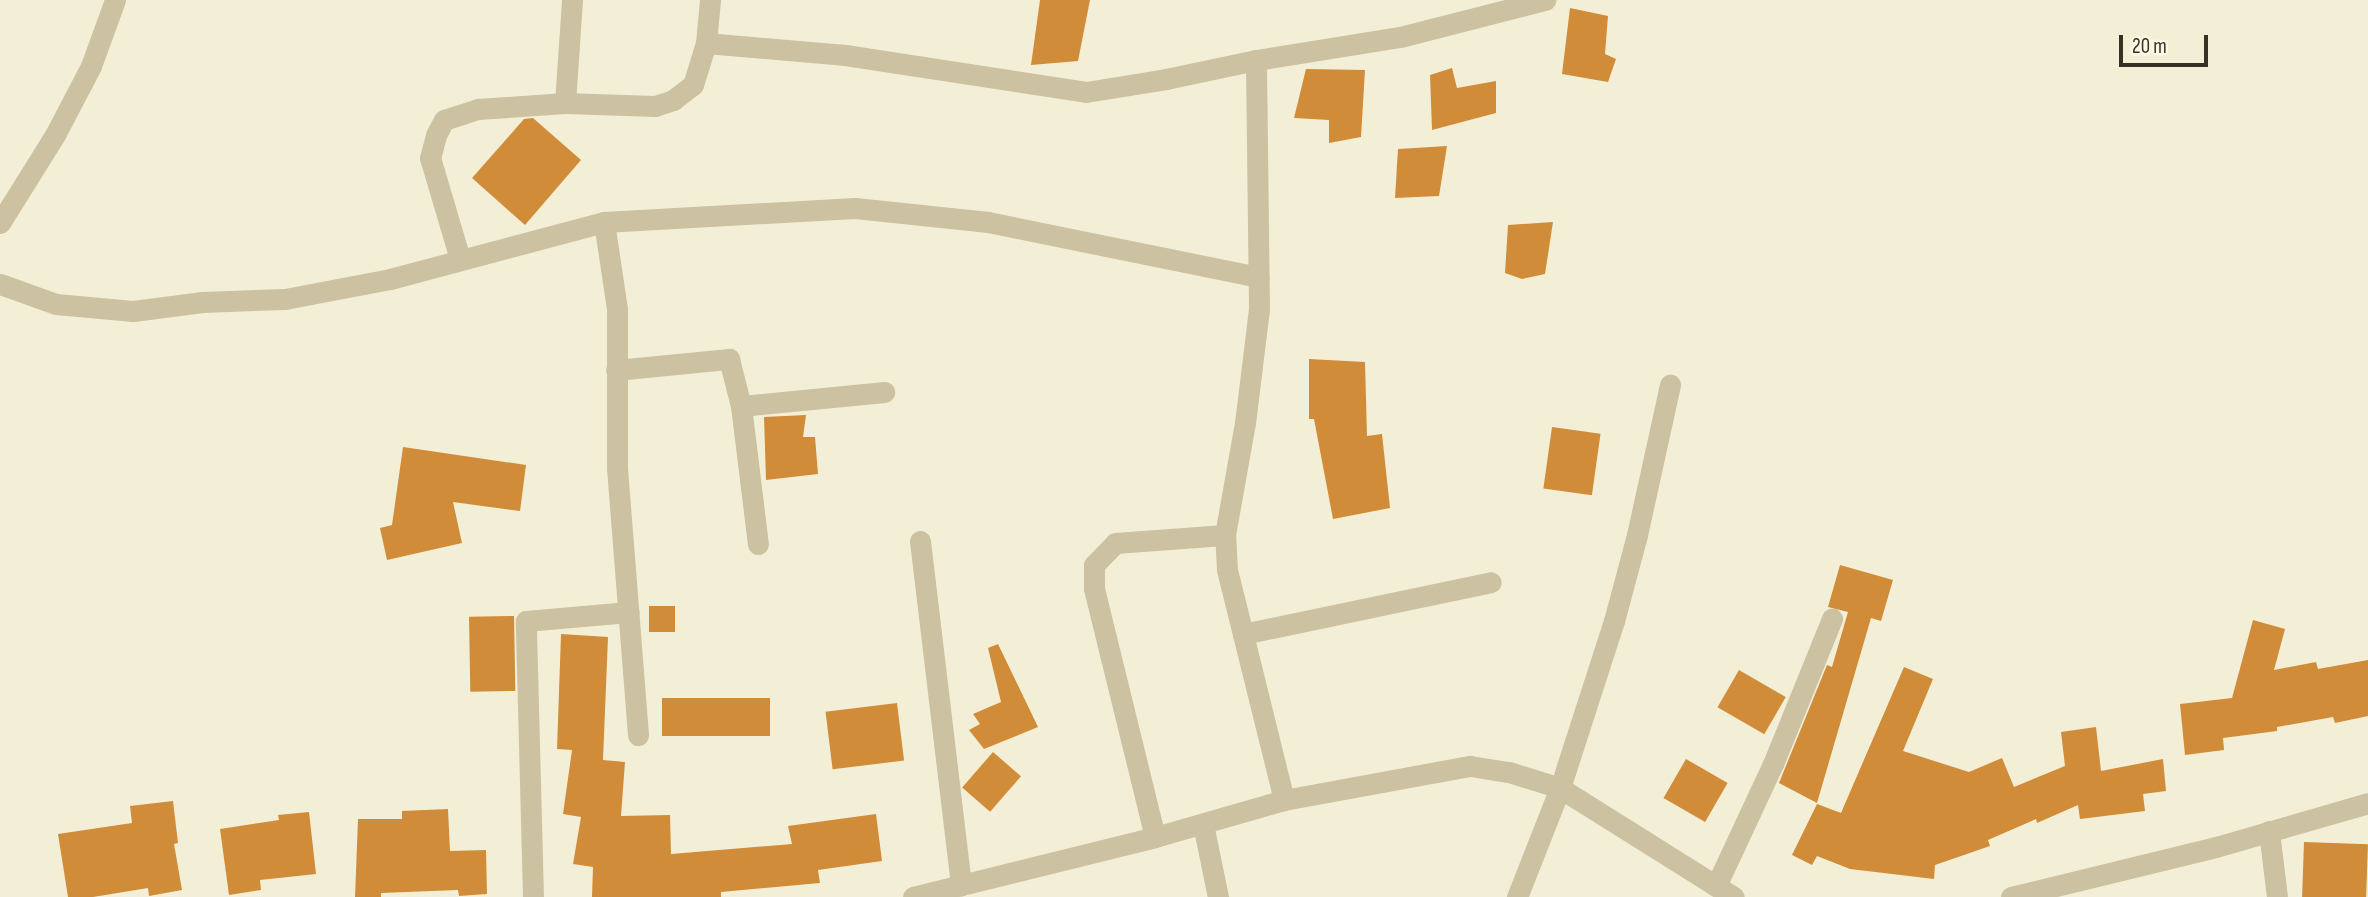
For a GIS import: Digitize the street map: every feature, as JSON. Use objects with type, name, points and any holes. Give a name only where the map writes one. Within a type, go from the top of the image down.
[{"type":"street","points":[[0,223],[55,135],[91,66],[115,0]]},
{"type":"street","points":[[565,103],[572,0]]},
{"type":"street","points":[[460,259],[430,158],[436,135],[444,120],[478,109],[565,103],[655,106],[673,100],[693,85],[706,43],[710,0]]},
{"type":"street","points":[[706,43],[845,55],[1086,92],[1256,60],[1400,37],[1545,0]]},
{"type":"street","points":[[1256,60],[1259,309],[1245,423],[1225,535],[1227,570],[1284,800]]},
{"type":"street","points":[[0,284],[56,303],[132,311],[202,302],[285,299],[390,279],[604,222],[855,208],[988,222],[1258,276]]},
{"type":"street","points":[[604,222],[617,309],[617,468],[638,734]]},
{"type":"street","points":[[616,370],[729,359],[741,406],[758,544]]},
{"type":"street","points":[[1517,897],[1560,788],[1637,536],[1670,385]]},
{"type":"street","points":[[741,406],[884,392]]},
{"type":"street","points":[[1154,837],[1094,588],[1094,565],[1115,543],[1225,535]]},
{"type":"street","points":[[920,541],[961,886]]},
{"type":"street","points":[[1243,634],[1491,582]]},
{"type":"street","points":[[533,897],[526,621],[629,612]]},
{"type":"street","points":[[913,897],[1154,837],[1284,800],[1470,766],[1509,772],[1560,788],[1725,892],[1832,619]]},
{"type":"street","points":[[2011,897],[2368,803]]},
{"type":"street","points":[[1203,824],[1218,897]]},
{"type":"street","points":[[2269,831],[2277,897]]},
{"type":"building","points":[[1040,0],[1090,0],[1078,61],[1031,65]]},
{"type":"building","points":[[1570,8],[1608,16],[1605,54],[1616,59],[1608,82],[1562,74]]},
{"type":"building","points":[[1452,68],[1457,88],[1496,81],[1496,113],[1432,130],[1430,75]]},
{"type":"building","points":[[1306,69],[1365,70],[1361,137],[1329,143],[1329,120],[1294,118]]},
{"type":"building","points":[[533,118],[581,160],[525,225],[472,178],[524,119]]},
{"type":"building","points":[[1447,146],[1439,196],[1395,198],[1398,149]]},
{"type":"building","points":[[1553,222],[1545,274],[1522,279],[1505,273],[1508,225]]},
{"type":"building","points":[[1309,359],[1365,362],[1367,436],[1382,434],[1390,508],[1333,519],[1314,419],[1309,419]]},
{"type":"building","points":[[806,415],[803,437],[815,437],[818,474],[766,480],[764,417]]},
{"type":"building","points":[[1552,427],[1601,434],[1592,495],[1543,488]]},
{"type":"building","points":[[403,447],[526,465],[520,511],[453,502],[462,543],[387,560],[380,528],[392,525]]},
{"type":"building","points":[[1840,565],[1893,580],[1881,621],[1871,618],[1817,803],[1779,783],[1827,665],[1832,667],[1848,612],[1828,607]]},
{"type":"building","points":[[649,606],[675,606],[675,632],[649,632]]},
{"type":"building","points":[[514,616],[515,691],[470,692],[469,617]]},
{"type":"building","points":[[2253,620],[2285,629],[2274,670],[2316,662],[2318,669],[2368,660],[2368,716],[2335,723],[2333,717],[2277,727],[2277,731],[2223,738],[2224,750],[2185,755],[2180,704],[2232,698]]},
{"type":"building","points":[[561,634],[608,637],[603,760],[625,762],[621,816],[670,815],[671,854],[792,844],[788,826],[876,814],[882,861],[818,870],[820,883],[721,892],[721,897],[592,897],[593,867],[573,864],[581,817],[563,814],[572,750],[557,749]]},
{"type":"building","points":[[998,644],[1038,727],[984,749],[969,730],[980,724],[973,714],[1001,702],[988,648]]},
{"type":"building","points":[[1904,667],[1933,679],[1903,751],[1969,772],[2002,758],[2014,787],[2065,766],[2061,732],[2096,727],[2101,771],[2163,759],[2166,791],[2143,794],[2145,811],[2080,819],[2078,805],[2037,823],[2036,819],[1988,840],[1990,846],[1935,865],[1934,879],[1850,869],[1817,856],[1812,865],[1792,855],[1817,804],[1841,813]]},
{"type":"building","points":[[1739,670],[1786,697],[1764,734],[1718,707]]},
{"type":"building","points":[[662,698],[770,698],[770,736],[662,736]]},
{"type":"building","points":[[897,703],[904,761],[833,769],[826,712]]},
{"type":"building","points":[[993,752],[1021,776],[990,812],[962,787]]},
{"type":"building","points":[[1686,759],[1728,783],[1705,822],[1664,798]]},
{"type":"building","points":[[173,801],[178,843],[174,844],[182,890],[149,896],[148,888],[93,897],[68,897],[58,834],[132,823],[130,806]]},
{"type":"building","points":[[448,809],[450,851],[486,850],[487,894],[459,896],[458,890],[381,893],[381,897],[355,897],[358,819],[402,819],[402,811]]},
{"type":"building","points":[[309,812],[316,874],[260,880],[261,890],[229,895],[220,829],[279,820],[278,815]]},
{"type":"building","points":[[2304,842],[2368,844],[2366,897],[2302,897]]}]
